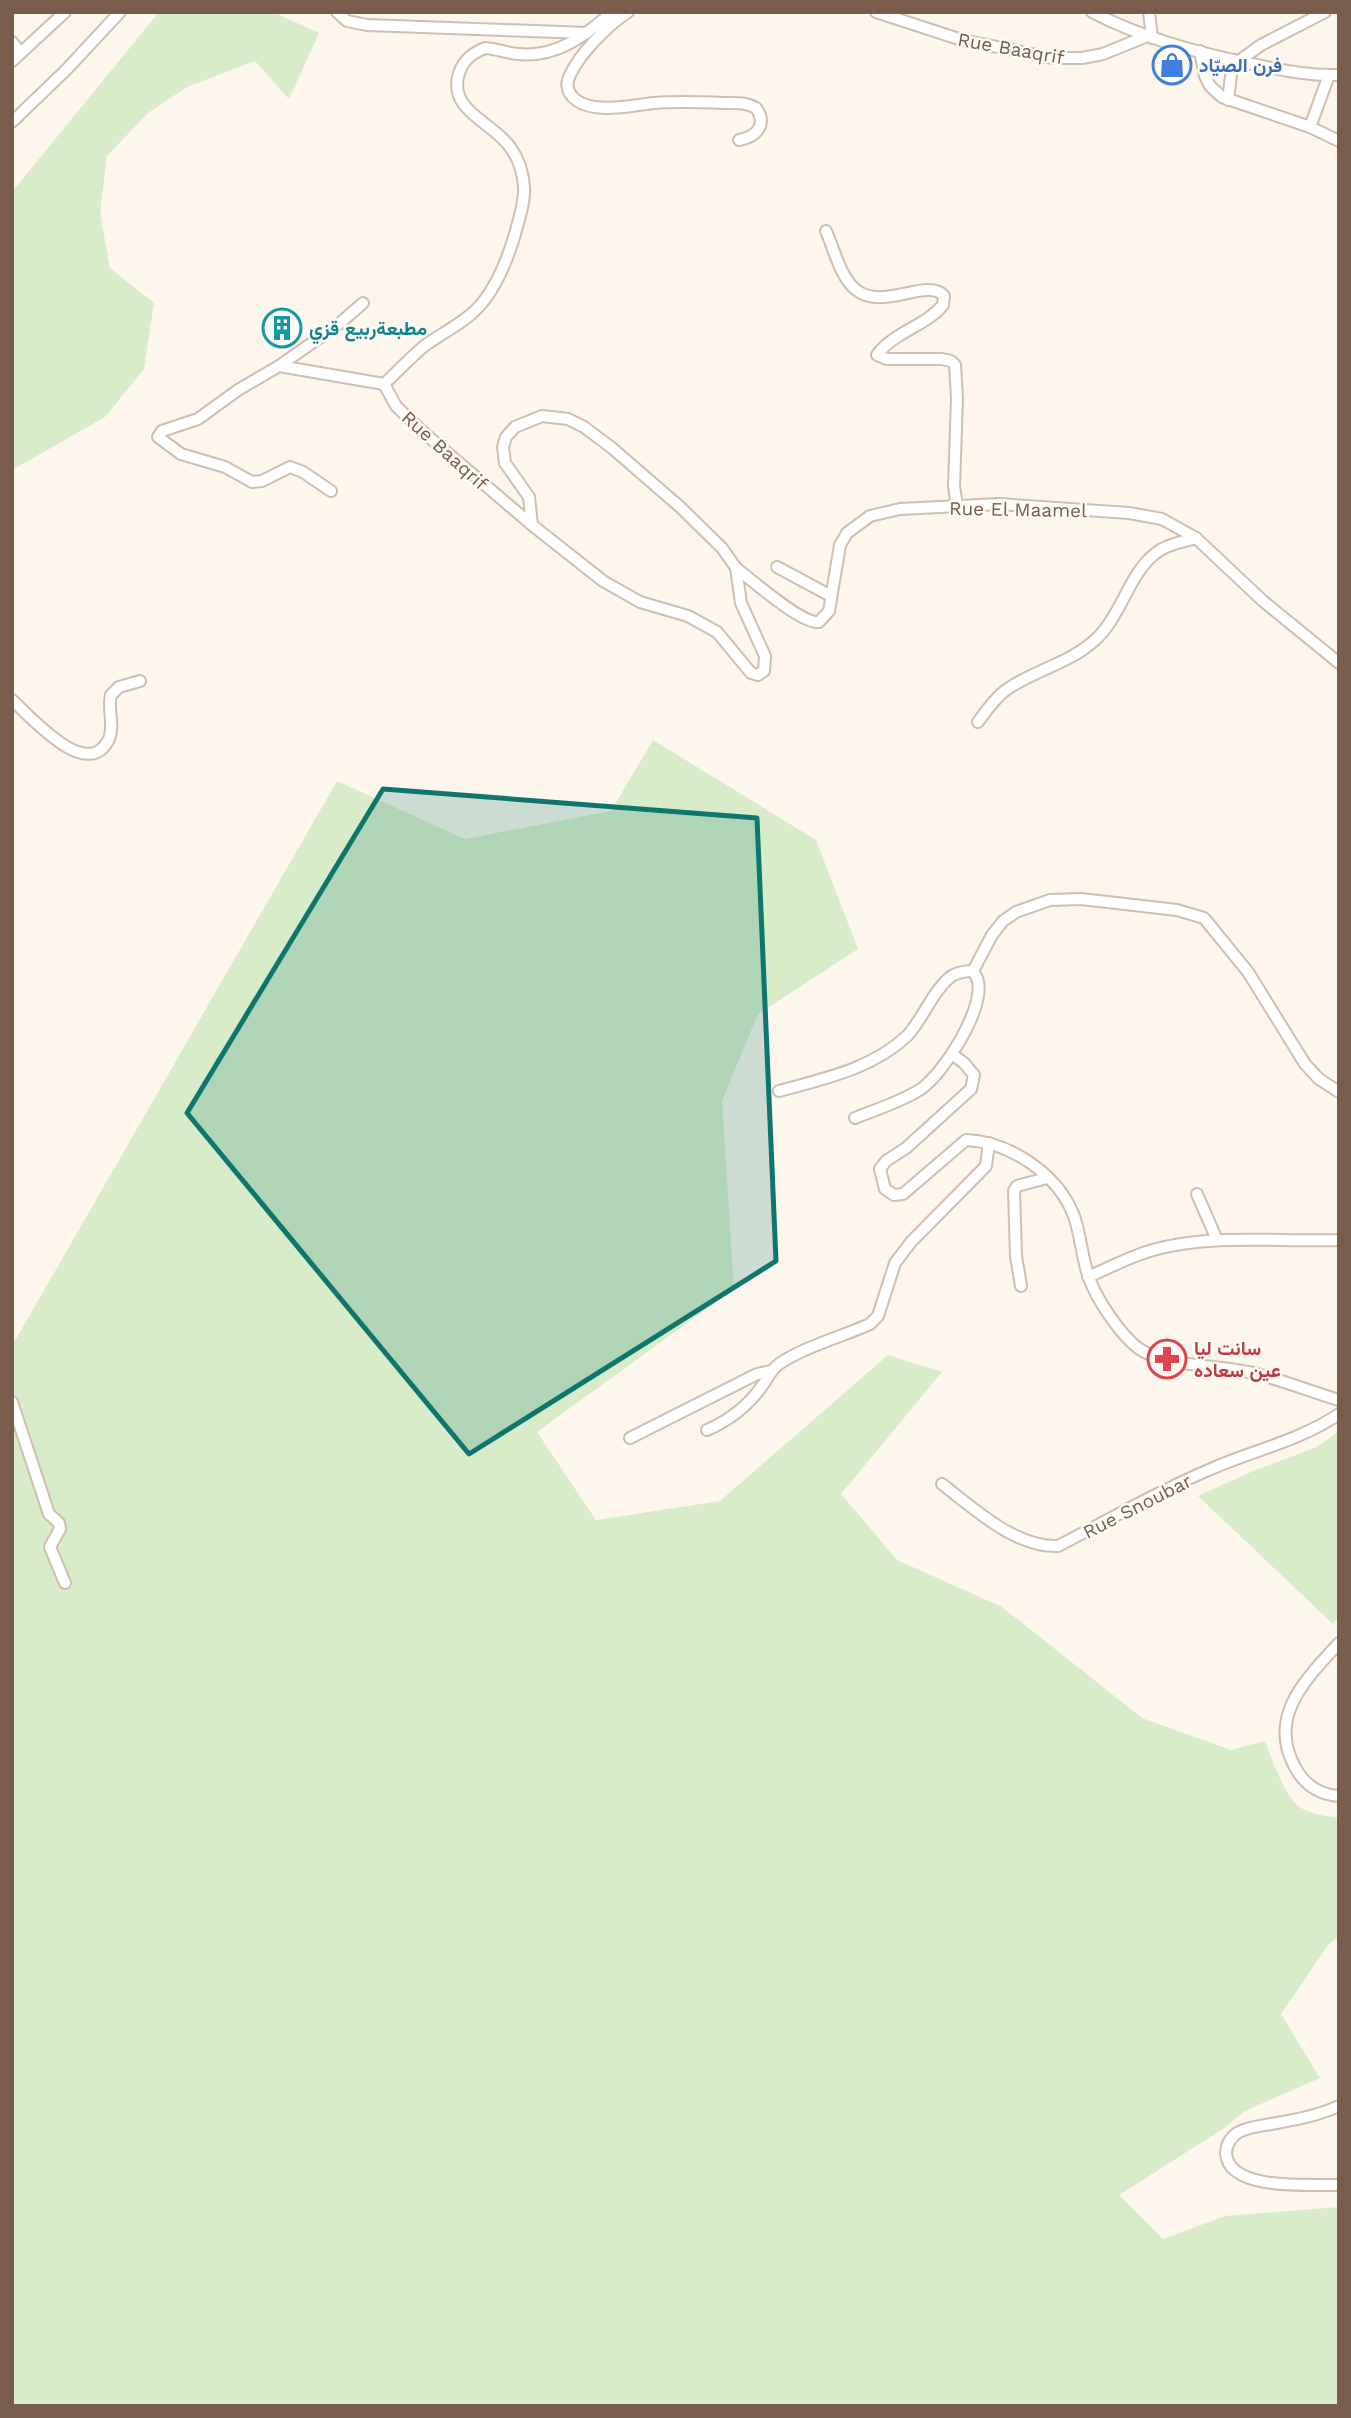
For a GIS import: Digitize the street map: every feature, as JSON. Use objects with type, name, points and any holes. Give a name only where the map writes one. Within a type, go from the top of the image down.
[{"type":"street","points":[[12,61],[65,12]]},
{"type":"street","points":[[12,122],[86,50],[120,12]]},
{"type":"street","points":[[337,12],[347,21],[367,25],[587,33]]},
{"type":"street","points":[[279,366],[384,384],[424,347],[466,318],[482,303],[503,268],[520,213],[524,190],[518,159],[502,138],[466,109],[457,90],[462,66],[467,59],[485,48],[518,54],[546,52],[570,44],[612,12]]},
{"type":"street","points":[[628,12],[601,34],[572,70],[567,88],[574,99],[601,108],[676,102],[751,105],[760,112],[762,120],[759,130],[748,138],[738,140]]},
{"type":"street","name":"Rue Baaqrif","points":[[876,12],[962,40],[1052,58],[1103,54],[1150,37]]},
{"type":"street","points":[[1092,12],[1150,37],[1200,51],[1296,73],[1334,75],[1310,127]]},
{"type":"street","points":[[1149,12],[1150,37]]},
{"type":"street","points":[[1228,100],[1236,60],[1261,44],[1325,12]]},
{"type":"street","points":[[12,42],[21,53]]},
{"type":"street","points":[[1200,51],[1205,76],[1216,93],[1228,100],[1310,127],[1339,141]]},
{"type":"street","points":[[826,231],[843,271],[860,293],[887,298],[929,289],[937,290],[944,296],[943,305],[933,315],[884,347],[877,355],[887,359],[942,359],[955,365],[957,398],[954,486],[957,506]]},
{"type":"street","points":[[331,491],[303,472],[290,467],[262,481],[252,482],[225,467],[181,454],[158,437],[162,431],[198,419],[238,390],[279,366],[363,303]]},
{"type":"street","name":"Rue Baaqrif","points":[[384,384],[396,406],[422,432],[603,581],[627,596],[688,616],[717,632],[746,669],[758,675],[764,671],[766,661],[741,603],[736,568]]},
{"type":"street","points":[[532,525],[529,497],[505,463],[503,447],[506,436],[515,427],[542,416],[557,416],[584,427],[612,447],[702,527],[736,568]]},
{"type":"street","name":"Rue El Maamel","points":[[736,568],[781,603],[813,623],[826,616],[840,545],[847,533],[870,516],[886,510],[999,504],[1147,515],[1171,523],[1196,538],[1263,601],[1339,663]]},
{"type":"street","points":[[978,722],[1006,690],[1074,655],[1096,640],[1111,622],[1131,585],[1155,553],[1196,538]]},
{"type":"street","points":[[777,567],[831,596]]},
{"type":"street","points":[[12,700],[63,745],[81,754],[91,753],[103,747],[111,733],[111,695],[119,687],[140,681]]},
{"type":"street","points":[[973,971],[992,935],[1003,921],[1016,912],[1050,900],[1081,900],[1177,910],[1204,918],[1248,972],[1305,1064],[1319,1079],[1339,1092]]},
{"type":"street","points":[[855,1118],[922,1089],[953,1055],[977,999],[978,981],[973,971]]},
{"type":"street","points":[[779,1091],[843,1073],[886,1052],[907,1036],[947,979],[959,972],[973,971]]},
{"type":"street","points":[[953,1055],[974,1075],[971,1089],[906,1148],[886,1161],[880,1169],[885,1189],[894,1195],[903,1194],[966,1140],[989,1143],[1024,1158],[1060,1191],[1073,1214],[1088,1277],[1099,1299],[1125,1335],[1144,1352],[1172,1360],[1258,1374],[1339,1400]]},
{"type":"street","points":[[707,1430],[735,1415],[762,1387],[771,1371],[779,1364],[870,1324],[878,1316],[895,1263],[911,1242],[986,1166],[989,1143]]},
{"type":"street","points":[[1021,1286],[1014,1191],[1017,1186],[1046,1178]]},
{"type":"street","points":[[1196,1194],[1217,1240]]},
{"type":"street","points":[[1088,1277],[1170,1245],[1217,1240],[1339,1240]]},
{"type":"street","points":[[630,1438],[757,1374],[771,1371]]},
{"type":"street","points":[[12,1402],[49,1514],[59,1523],[60,1529],[50,1547],[65,1583]]},
{"type":"street","name":"Rue Snoubar","points":[[942,1484],[984,1517],[1012,1534],[1046,1546],[1058,1546],[1162,1490],[1308,1433],[1339,1414]]},
{"type":"street","points":[[1339,1643],[1306,1679],[1291,1705],[1284,1726],[1286,1744],[1301,1778],[1316,1791],[1339,1796]]},
{"type":"street","points":[[1339,2106],[1314,2116],[1241,2131],[1230,2140],[1226,2153],[1231,2166],[1249,2179],[1269,2183],[1339,2185]]},
{"type":"highlighted area","points":[[383,789],[757,818],[776,1261],[469,1454],[187,1113]]},
{"type":"green space","points":[[159,12],[273,12],[319,33],[289,99],[255,61],[187,87],[148,113],[107,156],[100,213],[110,268],[154,303],[144,369],[105,417],[12,470],[12,192]]},
{"type":"green space","points":[[653,740],[816,840],[858,949],[758,1014],[722,1101],[734,1289],[537,1432],[596,1520],[720,1501],[888,1355],[942,1372],[841,1494],[897,1560],[1002,1607],[1142,1718],[1231,1750],[1265,1741],[1292,1800],[1311,1813],[1339,1818],[1339,1936],[1328,1945],[1281,2014],[1320,2078],[1245,2111],[1223,2129],[1119,2195],[1163,2239],[1225,2216],[1339,2207],[1339,2406],[12,2406],[12,1346],[337,781],[465,839],[611,811]]},
{"type":"green space","points":[[1339,1431],[1339,1616],[1333,1624],[1198,1496],[1253,1471],[1317,1447]]},
{"type":"place","name":"فرن الصيّاد","points":[[1172,65]]},
{"type":"place","name":"مطبعةربيع قزي","points":[[282,328]]},
{"type":"place","name":"سانت ليا عين سعاده","points":[[1167,1359]]}]
